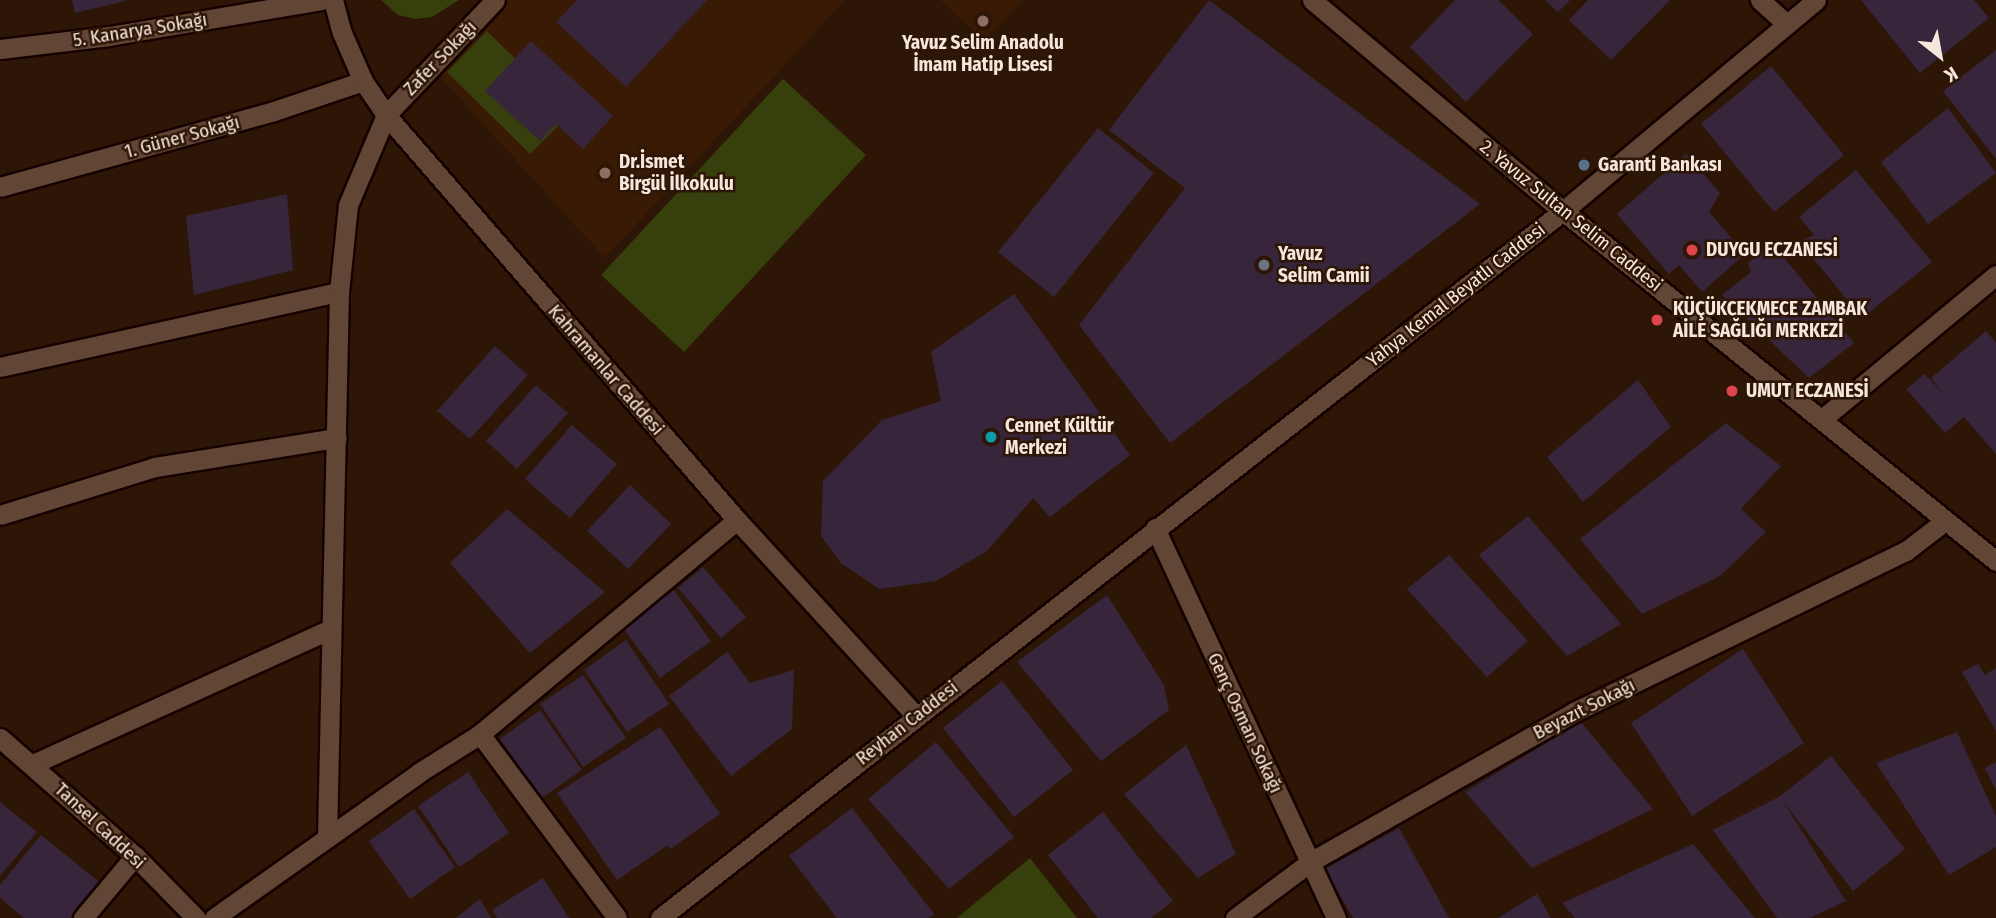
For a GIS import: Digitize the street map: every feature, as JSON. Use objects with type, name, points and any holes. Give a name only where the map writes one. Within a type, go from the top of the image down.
[{"type":"street","name":"5. Kanarya Sokağı","points":[[0,49],[109,36],[321,0]]},
{"type":"street","name":"Kahramanlar Caddesi","points":[[333,0],[342,33],[363,81],[386,115],[737,520],[916,716]]},
{"type":"street","name":"Zafer Sokağı","points":[[386,115],[495,0]]},
{"type":"street","name":"2. Yavuz Sultan Selim Caddesi","points":[[1312,0],[1563,211],[1996,561]]},
{"type":"street","points":[[1760,0],[1787,23]]},
{"type":"street","name":"Yahya Kemal Beyatlı Caddesi","points":[[1155,528],[1563,211],[1815,0]]},
{"type":"street","name":"1. Güner Sokağı","points":[[0,187],[274,111],[363,81]]},
{"type":"street","points":[[327,837],[340,292],[348,205],[386,115]]},
{"type":"street","points":[[1822,419],[1996,275]]},
{"type":"street","points":[[0,367],[340,292]]},
{"type":"street","points":[[0,515],[155,467],[337,438]]},
{"type":"street","points":[[214,918],[327,837],[480,734],[737,520]]},
{"type":"street","name":"Beyazıt Sokağı","points":[[1235,918],[1310,862],[1574,712],[1906,551],[1945,521]]},
{"type":"street","name":"Reyhan Caddesi","points":[[660,918],[1155,528]]},
{"type":"street","name":"Genç Osman Sokağı","points":[[1155,528],[1336,918]]},
{"type":"street","points":[[33,764],[331,629]]},
{"type":"street","points":[[480,734],[617,918]]},
{"type":"street","name":"Tansel Caddesi","points":[[0,738],[33,764],[135,856],[196,918]]},
{"type":"street","points":[[83,918],[135,856]]},
{"type":"shaded area","name":"Dr.İsmet Birgül İlkokulu","points":[[501,0],[845,0],[605,258],[442,79],[440,66]]},
{"type":"shaded area","name":"Yavuz Selim Anadolu İmam Hatip Lisesi","points":[[940,0],[1023,0],[985,41]]},
{"type":"green space","points":[[381,0],[459,0],[432,17],[415,19],[398,15]]},
{"type":"green space","points":[[487,31],[571,113],[530,154],[447,72]]},
{"type":"green space","points":[[783,79],[866,155],[684,352],[601,275]]},
{"type":"green space","points":[[1030,858],[1077,918],[957,918]]},
{"type":"building","points":[[72,0],[124,0],[125,1],[75,13]]},
{"type":"building","points":[[577,0],[707,0],[626,87],[556,22]]},
{"type":"building","name":"Yavuz Selim Camii","points":[[1209,0],[1480,204],[1170,443],[1079,325],[1185,188],[1109,130]]},
{"type":"building","points":[[1455,0],[1498,0],[1533,34],[1466,102],[1410,47]]},
{"type":"building","points":[[1545,0],[1570,0],[1558,12]]},
{"type":"building","points":[[1588,0],[1670,0],[1611,60],[1569,20]]},
{"type":"building","points":[[1861,0],[1974,0],[1989,18],[1920,73]]},
{"type":"building","points":[[531,41],[613,116],[583,149],[556,124],[540,141],[485,91]]},
{"type":"building","points":[[1996,50],[1996,159],[1943,91]]},
{"type":"building","points":[[1771,66],[1844,155],[1774,212],[1701,124]]},
{"type":"building","points":[[1948,108],[1996,173],[1928,224],[1881,162]]},
{"type":"building","points":[[1098,128],[1154,173],[1054,297],[998,252]]},
{"type":"building","points":[[1686,154],[1720,193],[1709,212],[1745,254],[1702,292],[1679,265],[1669,274],[1617,214]]},
{"type":"building","points":[[1856,170],[1932,262],[1862,318],[1799,241],[1814,235],[1799,217]]},
{"type":"building","points":[[287,194],[293,270],[194,295],[186,216]]},
{"type":"building","points":[[1772,243],[1854,343],[1809,378],[1722,295],[1751,272],[1748,263]]},
{"type":"building","name":"Cennet Kültür Merkezi","points":[[1014,294],[1130,455],[1050,517],[1033,498],[987,551],[936,581],[879,589],[841,563],[821,536],[823,481],[882,420],[941,401],[931,352]]},
{"type":"building","points":[[1986,331],[1996,343],[1996,454],[1964,417],[1945,433],[1906,389],[1925,374],[1945,396],[1931,378]]},
{"type":"building","points":[[495,346],[528,375],[470,439],[437,411]]},
{"type":"building","points":[[1638,380],[1671,427],[1583,502],[1547,457]]},
{"type":"building","points":[[536,385],[568,413],[517,469],[486,441]]},
{"type":"building","points":[[1726,423],[1781,466],[1741,509],[1766,532],[1720,576],[1642,614],[1580,539]]},
{"type":"building","points":[[572,425],[617,464],[570,518],[525,479]]},
{"type":"building","points":[[630,485],[671,524],[628,569],[587,531]]},
{"type":"building","points":[[507,509],[605,592],[530,653],[450,563]]},
{"type":"building","points":[[1528,516],[1621,624],[1567,656],[1479,555]]},
{"type":"building","points":[[1449,555],[1528,641],[1487,677],[1407,589]]},
{"type":"building","points":[[703,567],[746,617],[721,638],[678,588]]},
{"type":"building","points":[[674,590],[711,641],[660,678],[623,628]]},
{"type":"building","points":[[1107,595],[1164,685],[1169,710],[1101,761],[1017,662]]},
{"type":"building","points":[[626,640],[669,704],[627,732],[584,670]]},
{"type":"building","points":[[1743,649],[1804,743],[1692,816],[1631,723]]},
{"type":"building","points":[[727,652],[750,683],[794,670],[792,729],[731,776],[669,696]]},
{"type":"building","points":[[1978,664],[1985,675],[1996,668],[1996,731],[1962,672]]},
{"type":"building","points":[[583,675],[626,738],[583,767],[540,704]]},
{"type":"building","points":[[1002,681],[1073,770],[1014,817],[943,728]]},
{"type":"building","points":[[540,710],[582,770],[542,798],[500,739]]},
{"type":"building","points":[[1581,722],[1653,809],[1532,868],[1465,792]]},
{"type":"building","points":[[660,727],[720,814],[670,849],[668,845],[617,880],[557,793]]},
{"type":"building","points":[[1957,732],[1996,816],[1996,847],[1949,875],[1876,763]]},
{"type":"building","points":[[936,742],[1014,837],[949,889],[868,799]]},
{"type":"building","points":[[1186,745],[1236,854],[1198,878],[1124,794]]},
{"type":"building","points":[[1831,756],[1905,849],[1853,891],[1782,800],[1846,901],[1810,918],[1777,918],[1713,830],[1779,797]]},
{"type":"building","points":[[1996,762],[1996,790],[1985,768]]},
{"type":"building","points":[[468,772],[509,833],[459,867],[418,806]]},
{"type":"building","points":[[0,802],[37,832],[0,876]]},
{"type":"building","points":[[852,808],[934,914],[929,918],[837,918],[789,856]]},
{"type":"building","points":[[414,809],[455,867],[410,899],[369,841]]},
{"type":"building","points":[[1103,812],[1173,901],[1151,918],[1098,918],[1048,855]]},
{"type":"building","points":[[1399,828],[1449,918],[1353,918],[1325,869]]},
{"type":"building","points":[[41,835],[99,882],[70,918],[24,918],[0,898],[0,885]]},
{"type":"building","points":[[1693,844],[1755,918],[1575,918],[1562,903]]},
{"type":"building","points":[[543,878],[569,918],[497,918],[492,910]]},
{"type":"building","points":[[1537,894],[1551,918],[1498,918]]},
{"type":"building","points":[[480,899],[491,918],[456,918]]},
{"type":"place","name":"Yavuz Selim Anadolu İmam Hatip Lisesi","points":[[983,21]]},
{"type":"place","name":"Garanti Bankası","points":[[1584,165]]},
{"type":"place","name":"Dr.İsmet Birgül İlkokulu","points":[[605,173]]},
{"type":"place","name":"DUYGU ECZANESİ","points":[[1692,250]]},
{"type":"place","name":"Yavuz Selim Camii","points":[[1264,265]]},
{"type":"place","name":"KÜÇÜKÇEKMECE ZAMBAK AİLE SAĞLIĞI MERKEZİ","points":[[1657,320]]},
{"type":"place","name":"UMUT ECZANESİ","points":[[1732,391]]},
{"type":"place","name":"Cennet Kültür Merkezi","points":[[991,437]]}]
